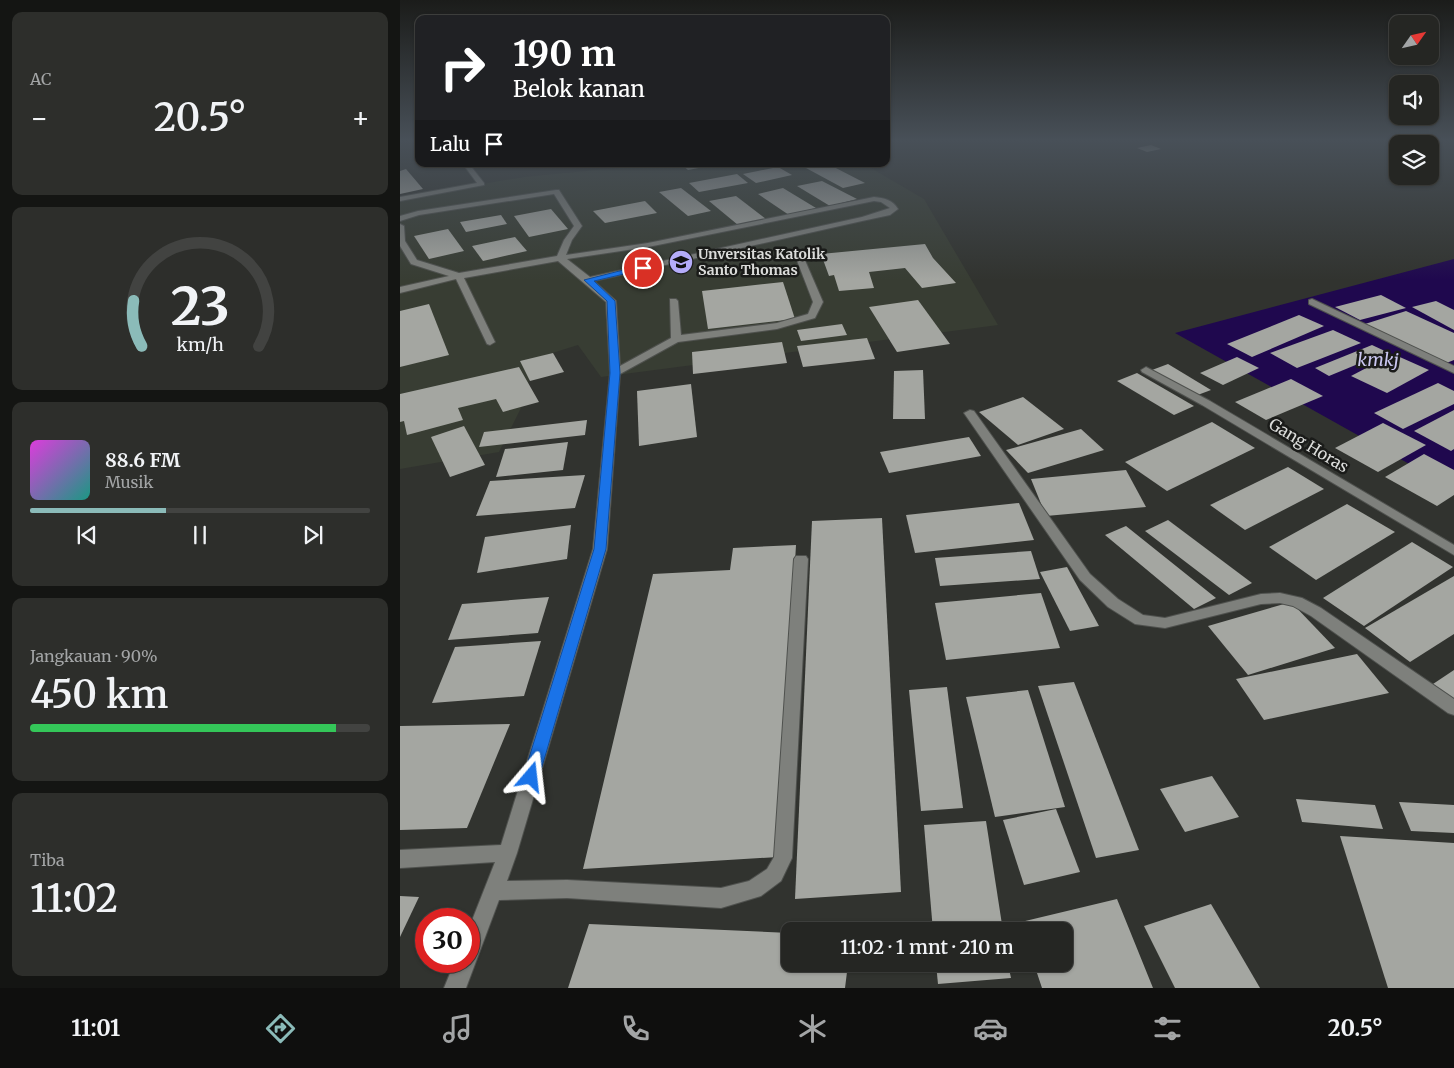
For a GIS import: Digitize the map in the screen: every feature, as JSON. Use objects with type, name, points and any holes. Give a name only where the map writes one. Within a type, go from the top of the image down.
[{"type":"street","points":[[400,199],[461,187]]},
{"type":"street","points":[[400,219],[418,213],[556,192],[578,226],[568,240],[560,258]]},
{"type":"street","points":[[400,290],[459,276],[648,245],[874,199],[888,202],[894,209],[887,213],[862,219],[588,280]]},
{"type":"street","points":[[400,226],[401,241],[414,262],[459,276],[490,342]]},
{"type":"street","points":[[480,926],[508,853],[600,549],[615,373],[611,301],[560,258]]},
{"type":"street","points":[[615,373],[676,339],[777,326],[812,316],[818,308],[818,302],[800,258]]},
{"type":"street","points":[[673,301],[676,339]]},
{"type":"street","points":[[1312,302],[1454,370]]},
{"type":"street","points":[[1443,364],[1454,362]]},
{"type":"street","name":"Gang Horas","points":[[1146,370],[1206,403],[1454,551]]},
{"type":"street","points":[[970,412],[1085,576],[1113,603],[1140,620],[1165,623],[1261,598],[1280,598],[1297,602],[1316,612],[1454,708]]},
{"type":"street","points":[[494,891],[567,889],[721,898],[754,889],[774,875],[783,858],[801,559]]},
{"type":"street","points":[[400,860],[508,853]]},
{"type":"street","points":[[455,988],[461,973]]},
{"type":"shaded area","name":"Unversitas Katolik Santo Thomas","points":[[464,187],[904,187],[924,199],[998,325],[601,377],[578,345],[530,360],[528,394],[499,452],[400,469],[400,198]]},
{"type":"water","name":"kmkj","points":[[1454,259],[1454,489],[1175,333]]},
{"type":"building","points":[[400,187],[421,187],[423,189],[400,194]]},
{"type":"building","points":[[694,187],[726,187],[699,192]]},
{"type":"building","points":[[799,187],[834,187],[857,199],[830,206]]},
{"type":"building","points":[[681,188],[711,211],[688,216],[659,192]]},
{"type":"building","points":[[783,188],[816,208],[789,215],[758,194]]},
{"type":"building","points":[[736,196],[766,219],[738,225],[709,201]]},
{"type":"building","points":[[645,201],[657,213],[605,223],[593,211]]},
{"type":"building","points":[[551,209],[568,229],[529,237],[514,216]]},
{"type":"building","points":[[501,215],[507,224],[466,232],[460,222]]},
{"type":"building","points":[[448,229],[464,251],[429,259],[414,236]]},
{"type":"building","points":[[515,237],[527,251],[483,261],[472,246]]},
{"type":"building","points":[[925,244],[933,258],[956,283],[922,288],[905,268],[869,272],[874,288],[839,291],[834,275],[829,276],[821,254]]},
{"type":"building","points":[[783,282],[795,319],[708,329],[702,291]]},
{"type":"building","points":[[1381,295],[1406,308],[1360,320],[1335,307]]},
{"type":"building","points":[[918,300],[950,344],[897,352],[869,307]]},
{"type":"building","points":[[1436,301],[1454,310],[1454,330],[1412,307]]},
{"type":"building","points":[[429,304],[449,355],[400,367],[400,311]]},
{"type":"building","points":[[1406,311],[1454,333],[1454,360],[1444,364],[1365,324]]},
{"type":"building","points":[[1299,315],[1324,326],[1252,357],[1227,344]]},
{"type":"building","points":[[842,324],[847,335],[801,341],[797,330]]},
{"type":"building","points":[[1333,330],[1361,343],[1297,368],[1270,353]]},
{"type":"building","points":[[867,338],[875,359],[803,367],[797,346]]},
{"type":"building","points":[[782,342],[787,363],[693,374],[692,352]]},
{"type":"building","points":[[1372,345],[1387,352],[1329,376],[1315,368]]},
{"type":"building","points":[[553,353],[564,372],[530,381],[520,361]]},
{"type":"building","points":[[1393,354],[1429,370],[1387,393],[1351,376]]},
{"type":"building","points":[[1237,357],[1259,368],[1223,385],[1200,373]]},
{"type":"building","points":[[1168,364],[1211,390],[1195,396],[1152,370]]},
{"type":"building","points":[[519,367],[539,402],[503,412],[496,399],[458,408],[463,420],[407,435],[404,421],[400,422],[400,394]]},
{"type":"building","points":[[923,370],[925,419],[893,419],[894,371]]},
{"type":"building","points":[[1137,373],[1194,406],[1174,415],[1117,381]]},
{"type":"building","points":[[1291,379],[1323,396],[1266,420],[1235,402]]},
{"type":"building","points":[[1438,383],[1454,391],[1454,404],[1403,429],[1374,413]]},
{"type":"building","points":[[691,384],[697,437],[639,446],[637,391]]},
{"type":"building","points":[[1023,397],[1064,429],[1018,445],[979,412]]},
{"type":"building","points":[[1454,410],[1454,449],[1451,451],[1414,431]]},
{"type":"building","points":[[587,420],[585,435],[479,447],[484,432]]},
{"type":"building","points":[[1212,422],[1255,448],[1167,491],[1125,462]]},
{"type":"building","points":[[1383,423],[1426,445],[1378,472],[1335,448]]},
{"type":"building","points":[[464,426],[485,465],[450,477],[431,437]]},
{"type":"building","points":[[1081,429],[1104,450],[1028,473],[1006,450]]},
{"type":"building","points":[[969,437],[981,456],[889,473],[880,452]]},
{"type":"building","points":[[568,442],[563,470],[496,477],[505,449]]},
{"type":"building","points":[[1424,454],[1454,470],[1454,495],[1437,506],[1385,477]]},
{"type":"building","points":[[1288,467],[1324,489],[1245,530],[1210,505]]},
{"type":"building","points":[[1126,470],[1146,507],[1046,516],[1031,479]]},
{"type":"building","points":[[585,475],[575,508],[476,516],[490,481]]},
{"type":"building","points":[[1019,503],[1034,540],[915,553],[906,515]]},
{"type":"building","points":[[1347,504],[1395,532],[1316,580],[1269,547]]},
{"type":"building","points":[[882,518],[901,892],[795,899],[812,521]]},
{"type":"building","points":[[1168,520],[1252,583],[1229,595],[1145,531]]},
{"type":"building","points":[[571,525],[567,559],[477,573],[485,537]]},
{"type":"building","points":[[1126,526],[1216,598],[1194,609],[1105,535]]},
{"type":"building","points":[[1412,542],[1453,567],[1364,626],[1323,598]]},
{"type":"building","points":[[796,545],[778,857],[583,869],[653,574],[730,570],[733,548]]},
{"type":"building","points":[[1031,551],[1040,579],[940,586],[935,558]]},
{"type":"building","points":[[1067,567],[1099,626],[1070,631],[1040,572]]},
{"type":"building","points":[[1454,576],[1454,634],[1410,662],[1365,628]]},
{"type":"building","points":[[1041,593],[1060,648],[946,660],[935,603]]},
{"type":"building","points":[[549,597],[538,633],[448,640],[462,604]]},
{"type":"building","points":[[1291,602],[1335,648],[1248,675],[1208,626]]},
{"type":"building","points":[[541,641],[524,696],[432,703],[455,647]]},
{"type":"building","points":[[1357,654],[1389,693],[1264,720],[1236,679]]},
{"type":"building","points":[[1454,670],[1454,700],[1433,684]]},
{"type":"building","points":[[1074,682],[1139,850],[1096,858],[1038,686]]},
{"type":"building","points":[[947,687],[963,808],[921,811],[909,690]]},
{"type":"building","points":[[1028,690],[1065,807],[995,817],[966,697]]},
{"type":"building","points":[[510,724],[467,828],[400,830],[400,726]]},
{"type":"building","points":[[1212,776],[1239,817],[1185,832],[1160,789]]},
{"type":"building","points":[[1296,799],[1375,805],[1383,829],[1302,822]]},
{"type":"building","points":[[1399,802],[1454,805],[1454,833],[1411,831]]},
{"type":"building","points":[[1056,809],[1080,872],[1024,885],[1003,820]]},
{"type":"building","points":[[986,821],[1002,922],[932,922],[924,825]]},
{"type":"building","points":[[1340,836],[1454,843],[1454,988],[1388,988]]},
{"type":"building","points":[[400,896],[419,897],[400,937]]},
{"type":"building","points":[[1117,899],[1153,988],[1042,988],[1037,972],[1073,972],[1073,922],[1021,922]]},
{"type":"building","points":[[1211,904],[1260,988],[1175,988],[1144,926]]},
{"type":"building","points":[[589,924],[781,933],[781,972],[847,972],[845,988],[568,988]]},
{"type":"building","points":[[937,972],[1010,972],[1011,978],[938,984]]},
{"type":"place","name":"Unversitas Katolik Santo Thomas","points":[[681,262]]},
{"type":"route","points":[[531,777],[600,549],[615,373],[611,301],[588,280],[643,268]]}]
